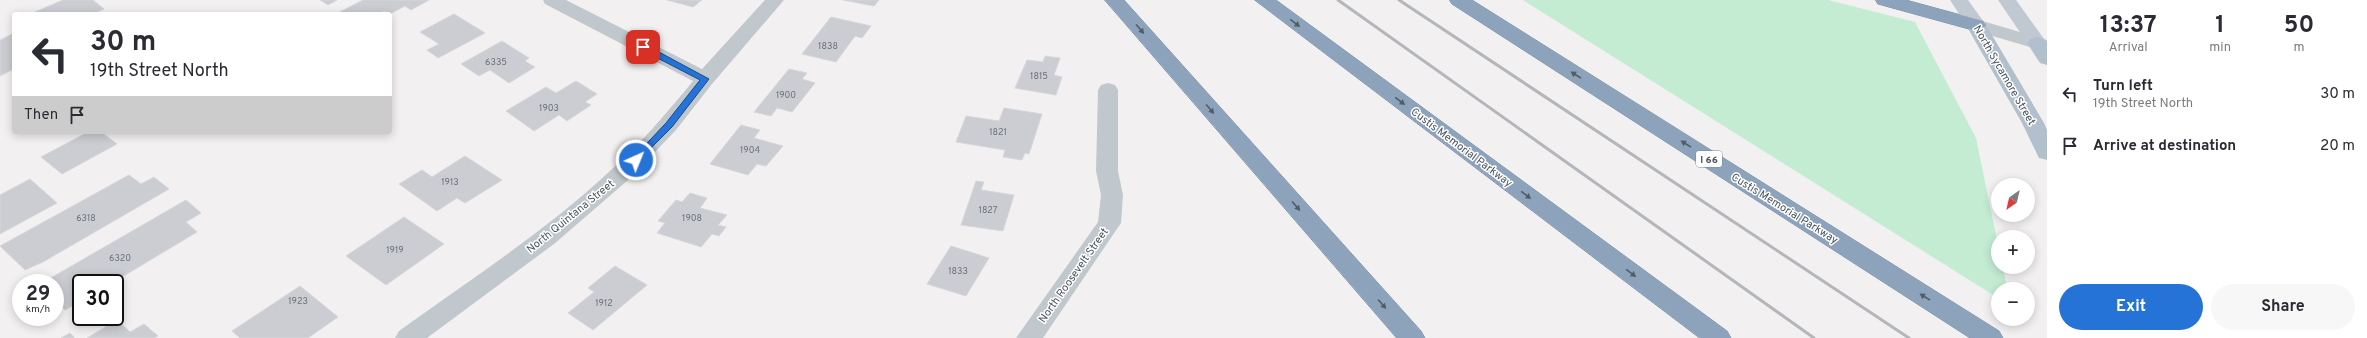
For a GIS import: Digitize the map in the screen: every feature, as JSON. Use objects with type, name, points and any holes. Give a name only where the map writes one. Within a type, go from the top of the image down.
[{"type":"highway","points":[[1114,0],[1412,338]]},
{"type":"highway","name":"Custis Memorial Parkway","points":[[1264,0],[1718,338]]},
{"type":"highway","name":"Custis Memorial Parkway","points":[[1459,0],[1990,338]]},
{"type":"highway","points":[[1885,0],[1976,25]]},
{"type":"main road","name":"North Sycamore Street","points":[[1959,0],[1976,25],[2033,123],[2047,153]]},
{"type":"main road","points":[[2007,0],[2044,49]]},
{"type":"street","points":[[552,0],[705,79]]},
{"type":"street","name":"North Quintana Street","points":[[408,338],[546,238],[584,207],[636,160],[658,137],[705,79],[774,0]]},
{"type":"street","points":[[1976,25],[2044,49]]},
{"type":"street","name":"North Roosevelt Street","points":[[1029,338],[1109,223],[1112,195],[1108,171],[1108,90]]},
{"type":"green space","points":[[1523,0],[1828,0],[1915,22],[1976,138],[1991,211],[1991,222],[1993,222],[1995,230],[1991,230],[1991,274],[2004,274],[2006,282],[1991,282],[1991,294]]},
{"type":"building","points":[[63,0],[93,0],[104,9],[97,12],[35,12]]},
{"type":"building","points":[[320,0],[337,0],[328,5]]},
{"type":"building","points":[[363,0],[429,0],[411,10],[405,6],[392,13],[384,11],[340,12]]},
{"type":"building","points":[[667,0],[702,0],[693,7]]},
{"type":"building","points":[[843,0],[879,0],[874,6]]},
{"type":"building","points":[[454,14],[485,33],[438,58],[427,50],[439,44],[420,32]]},
{"type":"building","points":[[831,17],[871,26],[862,38],[855,36],[836,62],[802,54]]},
{"type":"building","points":[[12,34],[12,70],[0,76],[0,40]]},
{"type":"building","points":[[502,41],[529,58],[525,61],[535,67],[509,83],[490,70],[479,76],[461,64]]},
{"type":"building","points":[[1045,56],[1060,58],[1054,75],[1062,77],[1056,95],[1015,88],[1027,60],[1043,62]]},
{"type":"building","points":[[789,69],[807,73],[802,79],[815,83],[792,112],[777,108],[771,116],[754,112]]},
{"type":"building","points":[[576,81],[597,94],[585,102],[591,105],[567,121],[559,115],[534,131],[506,111],[546,87],[556,93]]},
{"type":"building","points":[[1004,108],[1042,114],[1029,154],[1025,153],[1022,160],[1003,157],[1005,150],[956,142],[966,116],[999,121]]},
{"type":"building","points":[[741,125],[760,130],[754,138],[783,146],[766,166],[757,164],[748,175],[710,164]]},
{"type":"building","points":[[84,134],[104,134],[117,144],[62,174],[41,157]]},
{"type":"building","points":[[465,156],[502,180],[465,203],[457,198],[437,211],[399,184],[422,170],[432,177]]},
{"type":"building","points":[[129,175],[141,184],[154,177],[169,189],[43,262],[25,270],[0,246]]},
{"type":"building","points":[[30,179],[57,203],[0,234],[0,195]]},
{"type":"building","points":[[976,181],[984,182],[981,190],[1014,195],[1003,231],[961,225]]},
{"type":"building","points":[[690,193],[707,198],[700,208],[727,215],[718,225],[726,227],[719,236],[712,234],[701,247],[657,233],[665,223],[658,221],[676,200],[682,202]]},
{"type":"building","points":[[186,200],[201,213],[186,222],[197,232],[124,276],[124,274],[72,274],[72,306],[65,310],[64,274],[58,274]]},
{"type":"building","points":[[404,217],[444,244],[386,285],[346,256]]},
{"type":"building","points":[[951,246],[989,258],[966,296],[927,284]]},
{"type":"building","points":[[615,266],[647,285],[593,330],[568,313],[594,292],[588,288]]},
{"type":"building","points":[[300,286],[338,317],[308,338],[240,338],[232,331]]},
{"type":"building","points":[[144,324],[158,336],[154,338],[87,338],[107,326],[124,326],[130,332]]},
{"type":"building","points":[[70,333],[75,338],[61,338]]},
{"type":"railway","points":[[1338,0],[1814,338]]},
{"type":"railway","points":[[1399,0],[1909,338]]},
{"type":"route","points":[[636,160],[680,113],[705,79],[643,47]]}]
